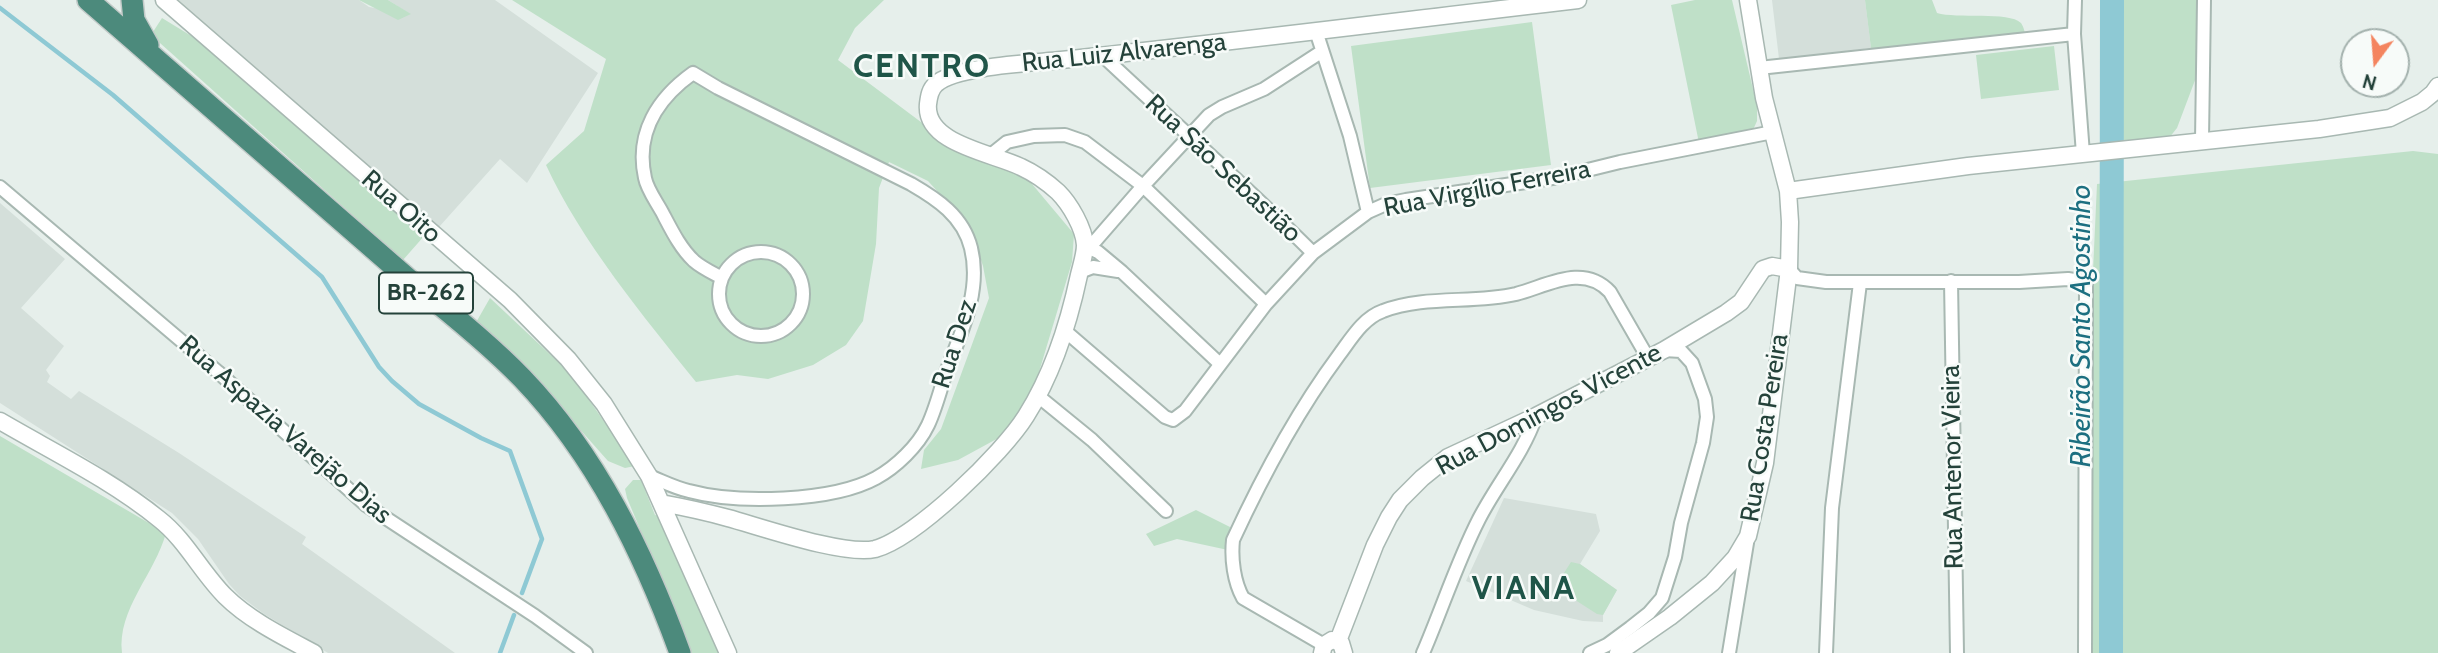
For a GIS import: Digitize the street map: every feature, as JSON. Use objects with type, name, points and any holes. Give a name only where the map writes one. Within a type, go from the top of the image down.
[{"type":"highway","points":[[130,0],[135,20],[154,56]]},
{"type":"highway","name":"BR-262","points":[[96,7],[464,324],[524,380],[560,422],[600,479],[640,558],[680,653]]},
{"type":"street","points":[[96,7],[120,9],[130,0]]},
{"type":"street","name":"Rua Oito","points":[[164,0],[510,300],[585,379],[649,476],[728,653]]},
{"type":"street","name":"Rua Luiz Alvarenga","points":[[1088,246],[1070,206],[1043,179],[992,154],[956,142],[937,131],[930,123],[927,110],[931,89],[940,80],[975,69],[1578,0]]},
{"type":"street","points":[[1748,0],[1759,68],[1788,191],[1789,270],[1797,278],[1807,281],[1860,283],[2067,279],[2086,282],[2085,653]]},
{"type":"street","points":[[2075,0],[2074,34],[2091,154]]},
{"type":"street","points":[[2202,140],[2204,0]]},
{"type":"street","points":[[1316,31],[1350,136],[1368,212]]},
{"type":"street","points":[[1759,68],[2074,34]]},
{"type":"street","points":[[661,503],[816,542],[859,550],[878,548],[922,521],[982,469],[1018,427],[1038,396],[1064,330],[1088,246],[1209,116],[1222,107],[1264,89],[1321,51]]},
{"type":"street","name":"Rua São Sebastião","points":[[1103,56],[1254,195],[1312,253]]},
{"type":"street","name":"Rua Dez","points":[[649,476],[688,491],[730,498],[772,499],[841,492],[877,477],[894,465],[927,427],[968,315],[975,270],[971,245],[961,224],[942,202],[912,184],[693,73],[658,105],[647,131],[642,154],[645,180],[675,237],[695,261],[722,278]]},
{"type":"street","points":[[1788,191],[1968,166],[2319,129],[2390,118],[2421,102],[2438,86]]},
{"type":"street","name":"Rua Virgílio Ferreira","points":[[1064,330],[1164,417],[1173,420],[1185,411],[1266,304],[1312,253],[1368,212],[1386,204],[1406,200],[1559,177],[1620,162],[1773,132]]},
{"type":"street","points":[[992,154],[1007,142],[1020,138],[1065,135],[1085,142],[1143,186],[1266,304]]},
{"type":"street","name":"Rua Aspazia Varejão Dias","points":[[0,187],[218,372],[366,505],[470,572],[586,653]]},
{"type":"street","points":[[1088,246],[1122,272],[1220,363]]},
{"type":"street","points":[[764,253],[781,258],[794,269],[802,285],[802,302],[796,318],[783,330],[767,336],[749,335],[734,327],[723,313],[718,297],[722,278],[732,264],[747,255],[764,253]]},
{"type":"street","name":"Rua Domingos Vicente","points":[[1332,648],[1375,545],[1400,500],[1448,457],[1536,416],[1664,350],[1741,302],[1763,269],[1772,266],[1789,270]]},
{"type":"street","points":[[1080,271],[1098,267],[1122,272]]},
{"type":"street","name":"Rua Costa Pereira","points":[[1611,650],[1670,617],[1712,583],[1735,558],[1748,536],[1765,463],[1789,270]]},
{"type":"street","points":[[1332,648],[1243,598],[1239,591],[1233,559],[1233,540],[1293,420],[1351,339],[1372,316],[1404,305],[1498,297],[1584,276],[1602,284],[1610,292],[1648,358]]},
{"type":"street","name":"Rua Antenor Vieira","points":[[1951,281],[1957,653]]},
{"type":"street","points":[[1826,653],[1832,508],[1860,283]]},
{"type":"street","points":[[1590,653],[1611,650],[1630,628],[1649,613],[1662,598],[1675,557],[1681,523],[1706,428],[1705,398],[1692,363],[1681,351],[1664,350]]},
{"type":"street","points":[[1038,396],[1092,440],[1166,511]]},
{"type":"street","points":[[1423,653],[1475,527],[1524,446],[1536,416]]},
{"type":"street","points":[[0,421],[134,500],[180,539],[216,587],[236,607],[314,653]]},
{"type":"street","points":[[1729,653],[1748,536]]},
{"type":"shaded area","points":[[177,0],[359,0],[369,7],[410,14],[388,0],[495,0],[598,73],[527,183],[500,159],[439,227]]},
{"type":"shaded area","points":[[1772,0],[1865,0],[1871,48],[1779,59]]},
{"type":"shaded area","points":[[0,203],[65,259],[21,308],[64,346],[46,370],[50,376],[47,382],[71,399],[79,391],[306,537],[302,544],[455,653],[328,653],[240,596],[198,539],[172,513],[0,403]]},
{"type":"shaded area","points":[[1504,498],[1596,514],[1600,531],[1580,564],[1617,590],[1603,615],[1603,622],[1583,621],[1534,610],[1466,581]]},
{"type":"green space","points":[[359,0],[388,0],[411,14],[398,20]]},
{"type":"green space","points":[[512,0],[884,0],[855,28],[838,60],[953,146],[1027,178],[1074,234],[1072,262],[1033,392],[1004,435],[958,460],[921,469],[924,450],[941,429],[989,298],[983,266],[970,227],[928,181],[889,162],[879,188],[876,244],[863,321],[846,345],[813,365],[768,379],[737,375],[696,382],[595,250],[546,165],[584,131],[606,59]]},
{"type":"green space","points":[[1695,0],[1732,0],[1757,106],[1757,121],[1752,132],[1699,143],[1671,5]]},
{"type":"green space","points":[[1865,0],[1932,0],[1937,13],[2015,19],[2021,23],[2027,39],[1872,56]]},
{"type":"green space","points":[[2112,0],[2198,0],[2197,75],[2177,128],[2169,138],[2112,146]]},
{"type":"green space","points":[[162,18],[229,59],[425,235],[403,260],[151,35]]},
{"type":"green space","points":[[1532,22],[1551,165],[1370,188],[1351,46]]},
{"type":"green space","points":[[2054,46],[2059,90],[1981,99],[1976,55]]},
{"type":"green space","points":[[2413,151],[2438,154],[2438,653],[2092,653],[2087,401],[2097,184]]},
{"type":"green space","points":[[490,298],[571,374],[635,466],[625,468],[608,461],[561,408],[474,326]]},
{"type":"green space","points":[[0,436],[166,533],[125,621],[122,653],[0,653]]},
{"type":"green space","points":[[633,480],[641,480],[655,515],[659,516],[724,653],[692,653],[627,498],[625,489]]},
{"type":"green space","points":[[1196,510],[1230,527],[1228,550],[1177,539],[1154,546],[1146,534]]},
{"type":"green space","points":[[1571,562],[1580,564],[1617,590],[1603,615],[1597,614],[1555,587]]},
{"type":"waterway","name":"Ribeirão Santo Agostinho","points":[[2111,653],[2112,0]]},
{"type":"waterway","points":[[0,8],[113,95],[322,277],[379,367],[392,381],[419,404],[510,451],[542,539],[522,593]]},
{"type":"waterway","points":[[500,653],[514,615]]},
{"type":"district","name":"CENTRO","points":[[922,67]]},
{"type":"district","name":"VIANA","points":[[1524,589]]}]
